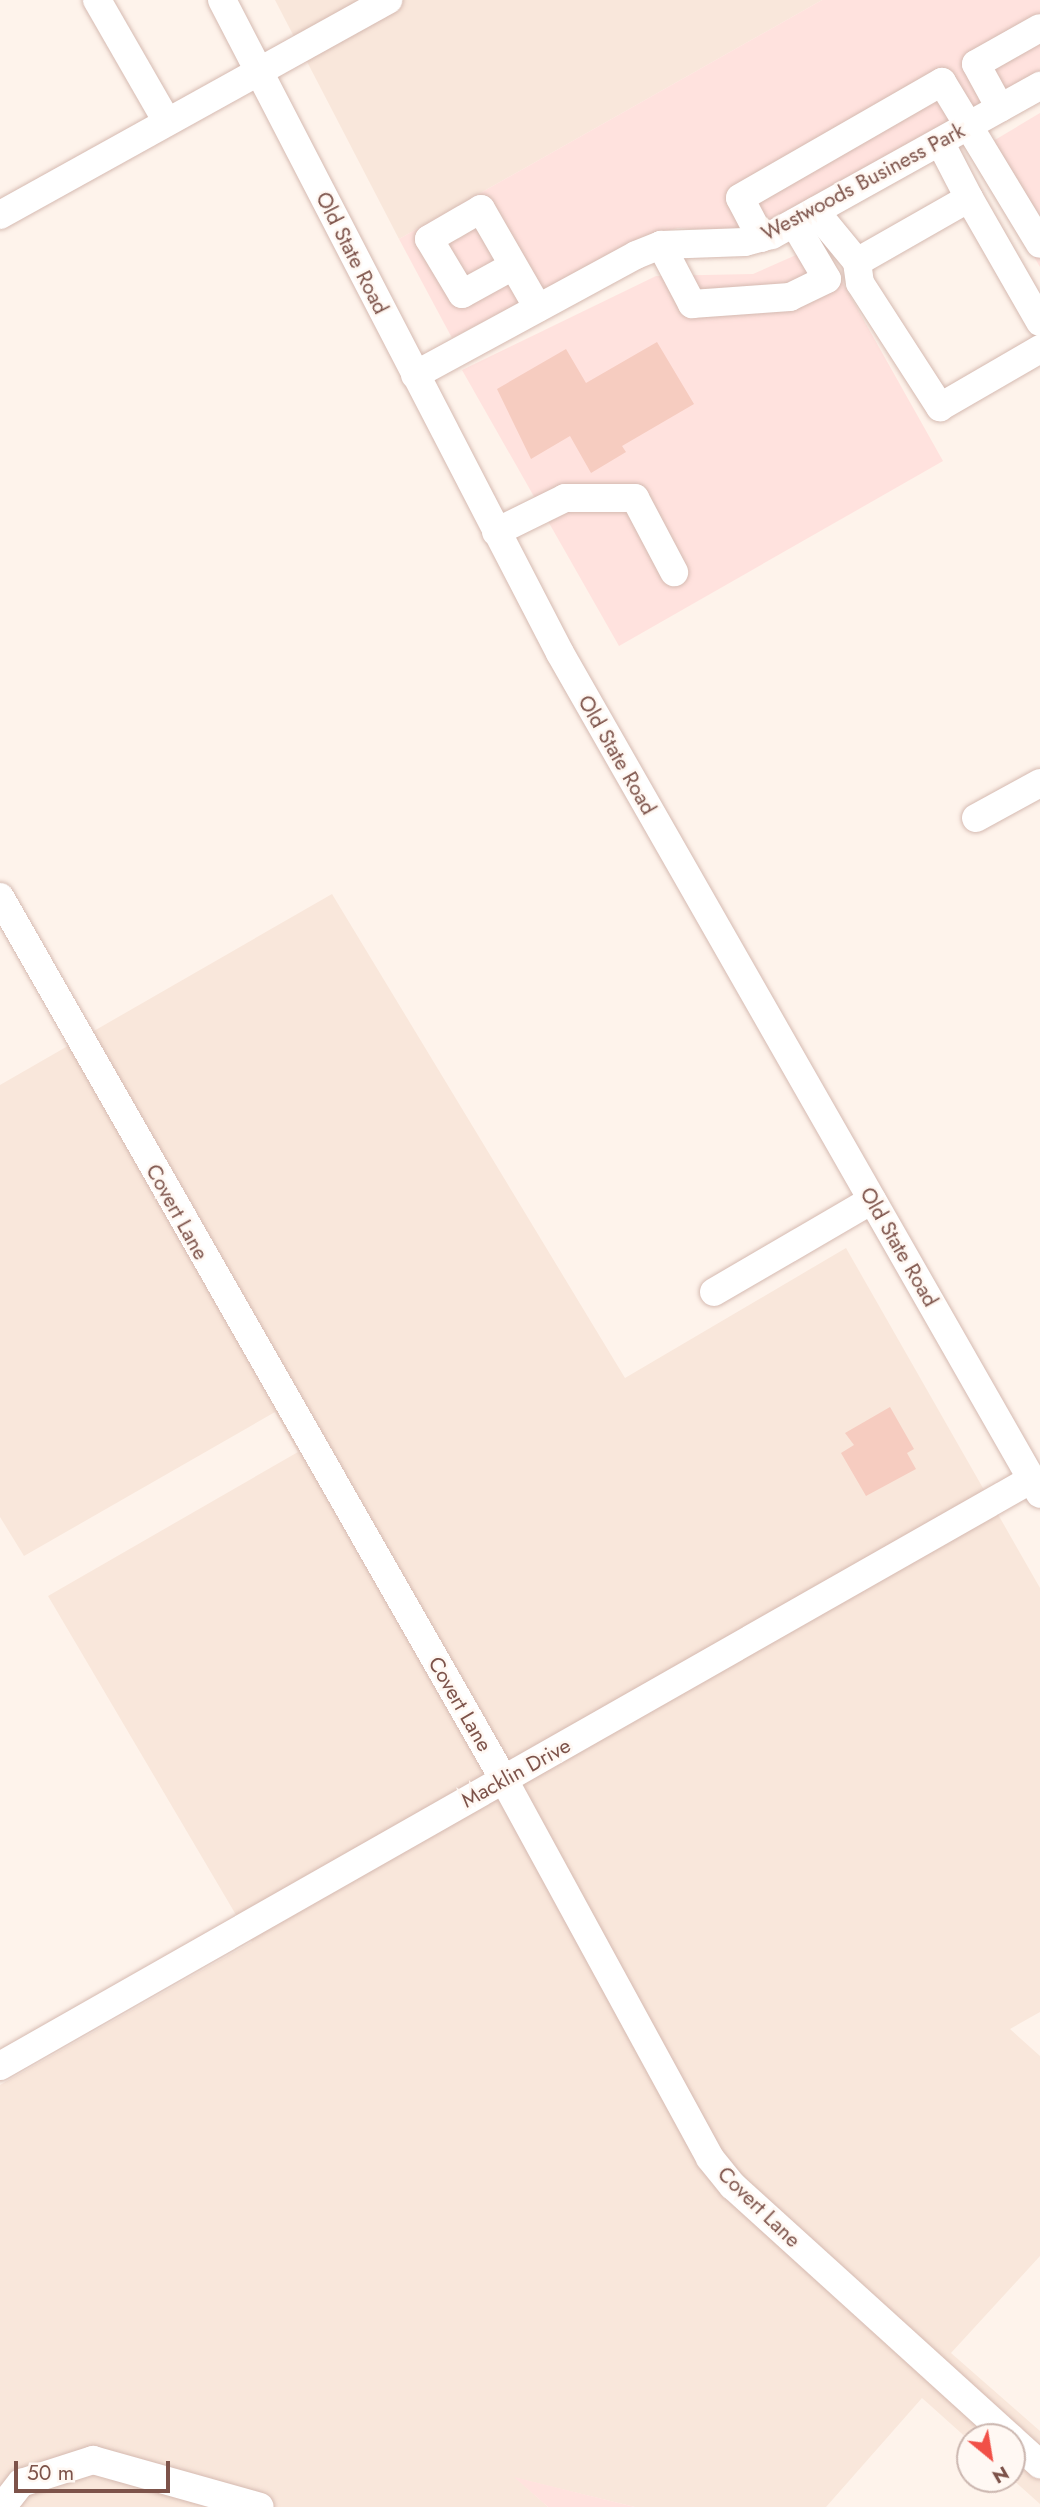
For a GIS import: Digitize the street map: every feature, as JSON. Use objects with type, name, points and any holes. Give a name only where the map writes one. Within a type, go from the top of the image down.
[{"type":"street","points":[[97,0],[166,120]]},
{"type":"street","name":"Old State Road","points":[[222,0],[496,532],[1036,1487]]},
{"type":"street","points":[[0,215],[166,120],[388,0]]},
{"type":"street","points":[[1000,108],[976,64],[1040,28]]},
{"type":"street","points":[[761,238],[740,198],[942,82],[1040,244]]},
{"type":"street","name":"Westwoods Business Park","points":[[415,375],[661,245],[761,238],[804,217],[1040,86]]},
{"type":"street","points":[[940,142],[1040,322]]},
{"type":"street","points":[[857,262],[969,198]]},
{"type":"street","points":[[661,245],[692,304],[790,297],[827,279],[804,217]]},
{"type":"street","points":[[804,217],[857,262],[860,283],[940,407],[1040,349]]},
{"type":"street","points":[[513,266],[538,308]]},
{"type":"street","points":[[496,532],[565,498],[635,498],[674,572]]},
{"type":"street","points":[[976,818],[1040,783]]},
{"type":"street","name":"Covert Lane","points":[[0,897],[505,1780],[710,2158],[733,2186],[994,2423]]},
{"type":"street","points":[[714,1292],[872,1200]]},
{"type":"street","name":"Macklin Drive","points":[[0,2066],[505,1780],[1036,1487]]},
{"type":"street","name":"Covert Lane","points":[[1026,2451],[1040,2464]]},
{"type":"street","points":[[2,2500],[20,2483],[93,2460],[260,2507]]},
{"type":"shaded area","points":[[275,0],[822,0],[399,239]]},
{"type":"shaded area","points":[[822,0],[1040,0],[1040,76],[782,220],[737,232],[678,228],[647,236],[452,338],[399,239]]},
{"type":"shaded area","points":[[1040,113],[1040,267],[973,153]]},
{"type":"shaded area","points":[[821,244],[943,461],[619,646],[462,370],[656,276],[753,274]]},
{"type":"shaded area","points":[[332,894],[625,1378],[846,1248],[1040,1588],[1040,2012],[1010,2029],[1040,2056],[1040,2256],[951,2353],[1040,2431],[1040,2504],[1026,2492],[1026,2423],[956,2423],[956,2428],[922,2398],[826,2507],[635,2507],[516,2478],[548,2507],[0,2507],[0,2085],[252,1942],[48,1596],[298,1452],[275,1412],[24,1556],[0,1517],[0,1085]]},
{"type":"shaded area","points":[[514,2477],[635,2507],[548,2507]]},
{"type":"building","points":[[657,342],[694,404],[622,446],[626,452],[591,473],[570,436],[531,459],[497,389],[566,349],[586,383]]},
{"type":"building","points":[[890,1407],[914,1449],[907,1453],[916,1469],[866,1496],[841,1453],[854,1445],[845,1433]]}]
